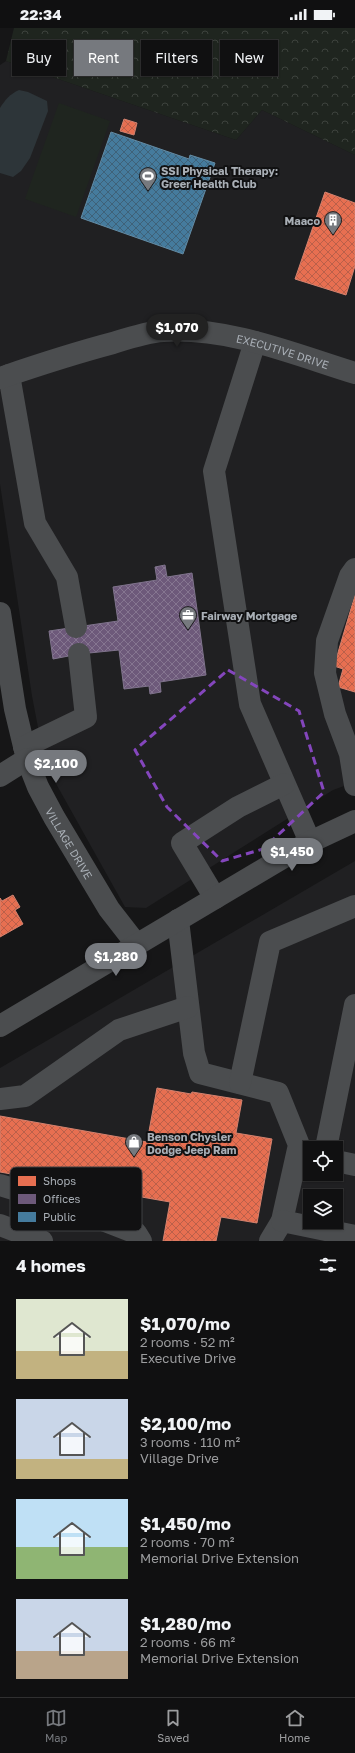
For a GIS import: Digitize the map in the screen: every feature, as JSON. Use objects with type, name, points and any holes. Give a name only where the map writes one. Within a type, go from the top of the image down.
[{"type":"street","name":"EXECUTIVE DRIVE","points":[[4,376],[55,359],[162,331],[181,330],[221,334],[255,342],[355,374]]},
{"type":"street","points":[[255,342],[214,471],[250,704],[310,842]]},
{"type":"street","points":[[4,376],[35,523],[67,577],[76,627]]},
{"type":"street","points":[[355,569],[350,576],[327,641],[325,673],[335,714],[353,752],[355,785]]},
{"type":"street","points":[[325,673],[334,659],[355,587]]},
{"type":"street","name":"VILLAGE DRIVE","points":[[0,613],[15,709],[26,753],[38,787],[54,817],[109,908],[137,945]]},
{"type":"street","points":[[0,776],[26,753],[86,717],[79,654]]},
{"type":"street","points":[[215,898],[182,843],[238,807],[284,784]]},
{"type":"street","points":[[0,1026],[310,842],[355,821]]},
{"type":"street","points":[[240,1083],[270,942],[355,906]]},
{"type":"street","points":[[178,920],[194,1053],[200,1073],[278,1094],[298,1145],[303,1152]]},
{"type":"street","points":[[327,1141],[355,1005]]},
{"type":"street","points":[[0,1099],[25,1096],[119,1030],[188,1008]]},
{"type":"street","points":[[270,1241],[282,1221],[303,1156]]},
{"type":"street","points":[[343,1162],[355,1165]]},
{"type":"street","points":[[0,1185],[10,1188]]},
{"type":"street","points":[[282,1221],[355,1236]]},
{"type":"street","points":[[0,1225],[10,1229]]},
{"type":"street","points":[[16,1231],[42,1241]]},
{"type":"street","points":[[129,1231],[136,1234],[141,1241]]},
{"type":"highlighted area","points":[[228,670],[299,711],[324,792],[263,849],[222,861],[167,807],[135,750]]},
{"type":"shaded area","points":[[6,61],[12,63],[12,76],[50,76],[236,140],[262,110],[355,155],[355,782],[333,790],[146,908],[125,907],[45,764],[32,696],[0,484],[0,65]]},
{"type":"shaded area","points":[[19,90],[28,92],[47,101],[48,111],[30,158],[21,171],[13,177],[0,173],[0,108],[13,93]]},
{"type":"shaded area","points":[[355,861],[355,1241],[0,1241],[0,1068]]},
{"type":"green space","points":[[14,28],[355,28],[355,155],[262,110],[236,140],[50,76],[66,76],[66,40],[12,40],[12,63],[6,61]]},
{"type":"green space","points":[[59,103],[110,121],[76,217],[25,199]]},
{"type":"building: Shops","points":[[124,119],[137,123],[134,135],[120,131]]},
{"type":"building: Shops","name":"Maaco","points":[[325,192],[355,203],[355,266],[346,295],[295,279]]},
{"type":"building: Shops","points":[[355,595],[355,692],[338,687],[343,669],[334,666]]},
{"type":"building: Shops","points":[[13,895],[20,907],[15,910],[23,924],[0,937],[0,898],[2,901]]},
{"type":"building: Shops","name":"Benson Chysler Dodge Jeep Ram","points":[[157,1088],[242,1100],[236,1133],[272,1139],[257,1223],[221,1217],[216,1241],[163,1241],[170,1202],[142,1197],[142,1167],[10,1167],[10,1174],[0,1172],[0,1116],[147,1142]]},
{"type":"building: Offices","points":[[165,565],[167,577],[192,573],[206,675],[160,682],[161,692],[150,694],[149,686],[124,689],[119,650],[79,654],[53,659],[49,631],[118,621],[113,587],[157,580],[155,567]]},
{"type":"building: Public","name":"SSI Physical Therapy: Greer Health Club","points":[[111,132],[189,159],[190,155],[215,163],[183,254],[81,218]]},
{"type":"place","name":"SSI Physical Therapy: Greer Health Club","points":[[148,191]]},
{"type":"place","name":"Maaco","points":[[333,235]]},
{"type":"place","name":"Fairway Mortgage","points":[[188,630]]},
{"type":"place","name":"Benson Chysler Dodge Jeep Ram","points":[[134,1157]]}]
